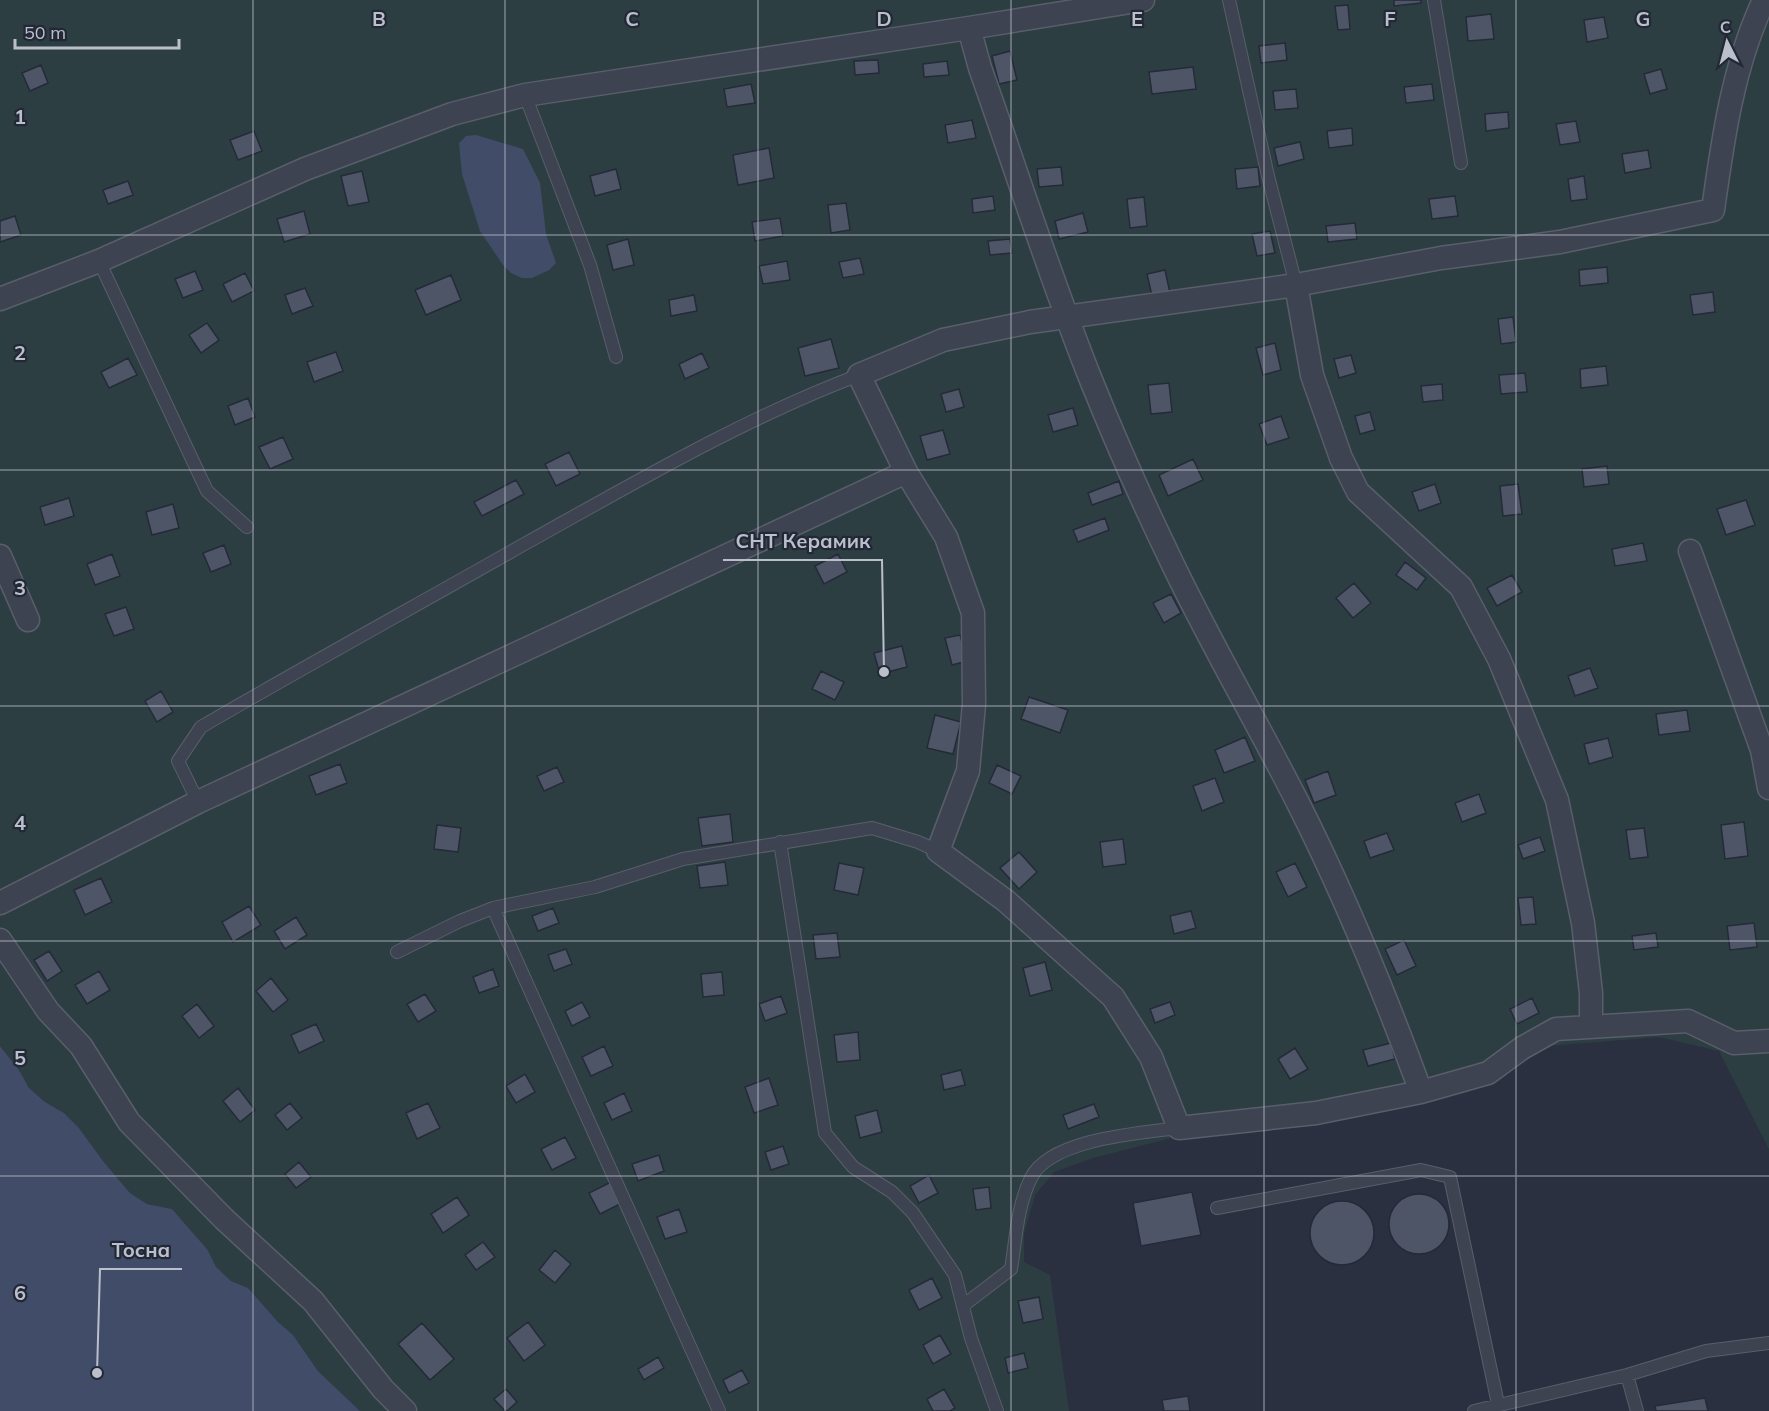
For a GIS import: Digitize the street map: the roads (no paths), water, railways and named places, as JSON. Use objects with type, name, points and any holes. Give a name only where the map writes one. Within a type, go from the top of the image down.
[{"type":"street","points":[[0,299],[99,261],[305,169],[452,114],[525,95],[1143,0]]},
{"type":"street","points":[[1764,0],[1743,50],[1734,84],[1723,139],[1713,210],[1560,242],[1441,258],[1296,285],[1030,321],[943,340],[859,375],[906,472],[946,537],[973,613],[974,704],[968,771],[938,851],[1006,901],[1113,997],[1151,1057],[1179,1128],[1316,1113],[1421,1092],[1488,1073],[1522,1048],[1556,1029],[1688,1021],[1734,1043],[1769,1041]]},
{"type":"street","points":[[969,28],[980,69],[1090,378],[1166,552],[1298,803],[1347,907],[1395,1021],[1421,1092]]},
{"type":"street","points":[[1296,285],[1312,375],[1341,458],[1358,492],[1461,587],[1499,658],[1557,800],[1583,923],[1591,993],[1591,1027]]},
{"type":"street","points":[[0,903],[198,802],[906,472]]},
{"type":"street","points":[[1690,551],[1762,750],[1769,788]]},
{"type":"street","points":[[0,556],[28,620]]},
{"type":"street","points":[[0,940],[48,1011],[81,1046],[129,1122],[224,1219],[314,1300],[383,1389],[405,1411]]},
{"type":"lane","points":[[1229,0],[1268,176],[1296,285]]},
{"type":"lane","points":[[1434,0],[1461,164]]},
{"type":"lane","points":[[525,95],[590,265],[616,357]]},
{"type":"lane","points":[[99,261],[207,491],[247,527]]},
{"type":"lane","points":[[198,802],[178,761],[201,727],[688,453],[825,388],[859,375]]},
{"type":"lane","points":[[397,952],[460,921],[493,908],[595,887],[683,859],[872,828],[918,842],[938,851]]},
{"type":"lane","points":[[780,842],[825,1133],[853,1167],[892,1192],[913,1213],[955,1275],[971,1338],[997,1411]]},
{"type":"lane","points":[[493,908],[719,1411]]},
{"type":"lane","points":[[964,1305],[1011,1269],[1021,1202],[1031,1177],[1040,1164],[1053,1156],[1105,1138],[1179,1128]]},
{"type":"lane","points":[[1217,1208],[1421,1170],[1450,1177],[1498,1404]]},
{"type":"lane","points":[[1473,1411],[1627,1376],[1706,1351],[1769,1343]]},
{"type":"lane","points":[[1627,1376],[1637,1411]]},
{"type":"water","points":[[476,135],[523,149],[540,183],[546,234],[556,263],[549,270],[532,278],[522,278],[511,273],[480,231],[462,174],[459,143],[466,136]]},
{"type":"water","points":[[0,1046],[19,1070],[29,1088],[45,1102],[64,1113],[79,1128],[130,1193],[147,1204],[172,1209],[207,1249],[216,1267],[231,1281],[248,1288],[278,1322],[293,1335],[318,1371],[360,1411],[0,1411]]},
{"type":"place","name":"СНТ Керамик","points":[[884,672]]},
{"type":"place","name":"Тосна","points":[[97,1373]]}]
